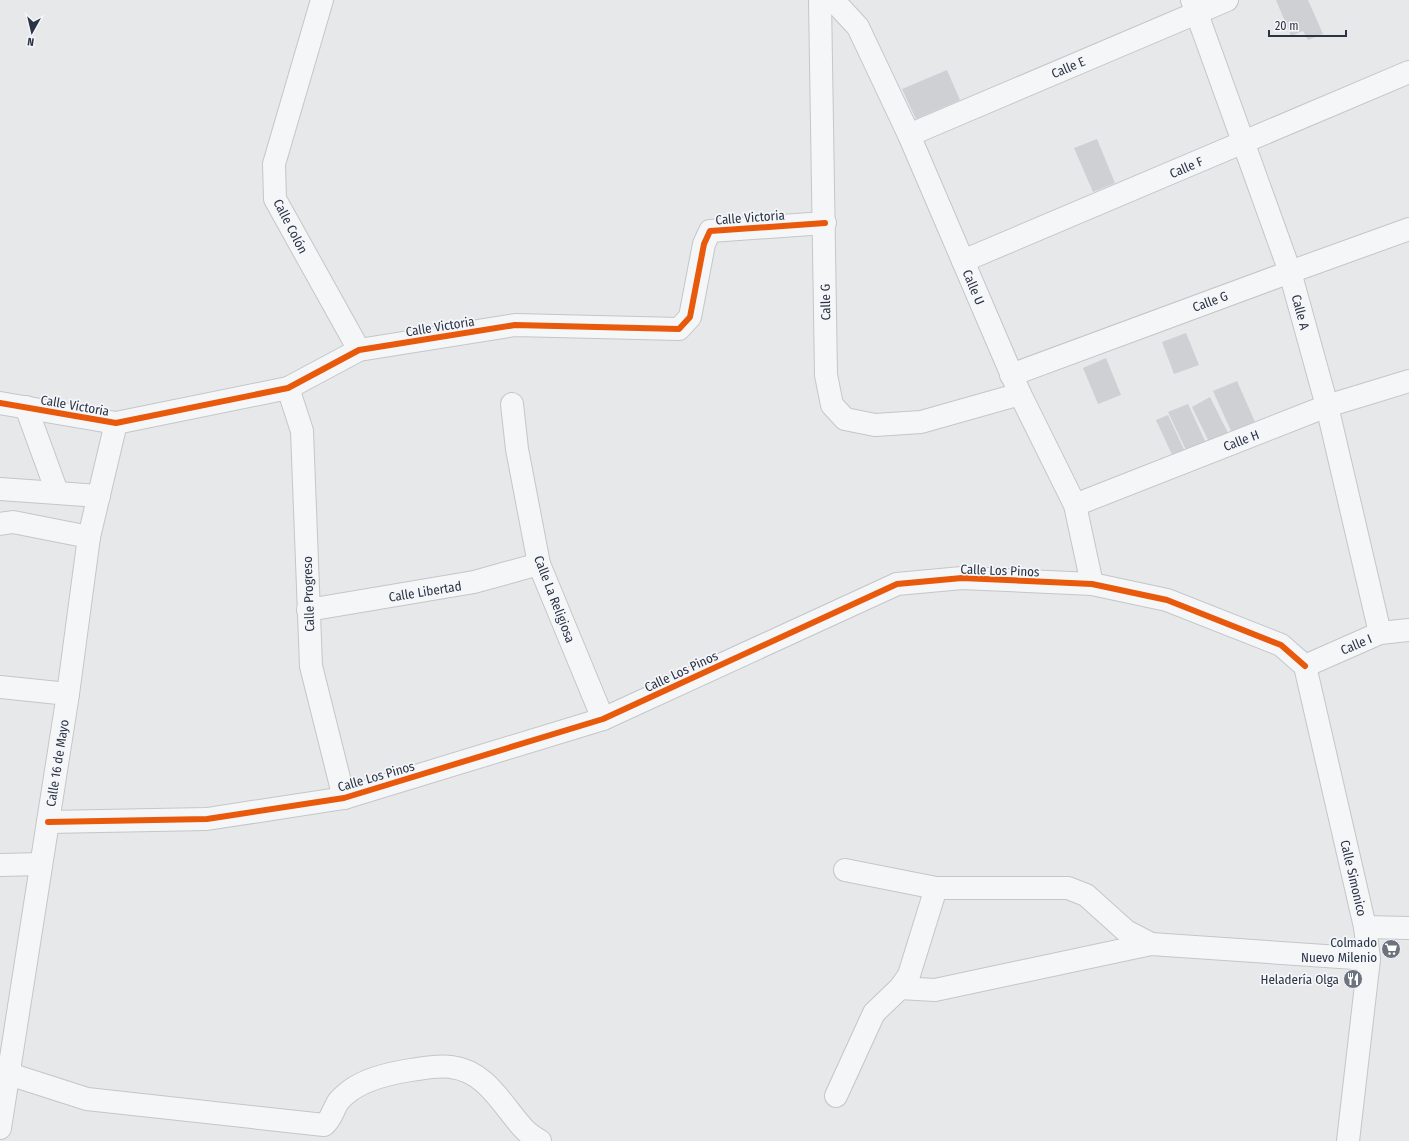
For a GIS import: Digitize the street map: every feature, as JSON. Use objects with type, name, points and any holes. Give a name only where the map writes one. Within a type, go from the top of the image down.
[{"type":"street","name":"Calle Colón","points":[[322,0],[274,164],[275,199],[359,350]]},
{"type":"street","name":"Calle G","points":[[820,0],[826,375],[832,405],[845,419],[875,425],[921,422],[1016,385],[1290,272],[1409,229]]},
{"type":"street","name":"Calle U","points":[[833,0],[858,27],[910,135],[1016,385],[1075,505],[1092,584]]},
{"type":"street","name":"Calle E","points":[[910,135],[1194,6],[1227,0]]},
{"type":"street","name":"Calle A","points":[[1194,6],[1290,272],[1327,406],[1380,633]]},
{"type":"street","name":"Calle F","points":[[963,261],[1409,72]]},
{"type":"street","name":"Calle Victoria","points":[[0,402],[26,408],[116,423],[288,388],[359,350],[515,325],[679,329],[690,317],[704,244],[710,231],[824,223]]},
{"type":"street","name":"Calle H","points":[[1075,505],[1327,406],[1409,381]]},
{"type":"street","name":"Calle Progreso","points":[[288,388],[302,431],[311,666],[344,798]]},
{"type":"street","name":"Calle La Religiosa","points":[[512,404],[517,449],[539,564],[603,719]]},
{"type":"street","points":[[26,408],[57,492]]},
{"type":"street","name":"Calle 16 de Mayo","points":[[0,1128],[68,694],[89,537],[116,423]]},
{"type":"street","points":[[0,490],[57,492],[99,496]]},
{"type":"street","points":[[0,524],[13,522],[89,537]]},
{"type":"street","name":"Calle Libertad","points":[[308,610],[474,582],[539,564]]},
{"type":"street","name":"Calle Los Pinos","points":[[48,822],[207,819],[344,798],[603,719],[897,584],[962,578],[1092,584],[1166,600],[1281,645],[1305,666]]},
{"type":"street","name":"Calle I","points":[[1305,666],[1380,633],[1409,630]]},
{"type":"street","name":"Calle Simonico","points":[[1305,666],[1365,928],[1369,958],[1348,1141]]},
{"type":"street","points":[[0,687],[68,694]]},
{"type":"street","points":[[0,865],[41,864]]},
{"type":"street","points":[[845,870],[936,888],[1068,888],[1086,895],[1126,931],[1151,944]]},
{"type":"street","points":[[836,1096],[874,1013],[900,988],[909,975],[936,888]]},
{"type":"street","points":[[1365,928],[1409,928]]},
{"type":"street","points":[[900,988],[936,990],[1151,944],[1369,958]]},
{"type":"street","points":[[0,1018],[19,1005]]},
{"type":"street","points":[[8,1074],[87,1099],[324,1126],[329,1120],[338,1101],[366,1081],[400,1071],[451,1067],[467,1070],[480,1079],[493,1090],[526,1131],[540,1141]]},
{"type":"building","points":[[1276,0],[1308,0],[1323,34],[1308,40],[1303,31],[1291,36]]},
{"type":"building","points":[[947,70],[960,100],[916,119],[902,89]]},
{"type":"building","points":[[1097,139],[1115,183],[1093,192],[1074,148]]},
{"type":"building","points":[[1186,333],[1199,365],[1174,374],[1162,342]]},
{"type":"building","points":[[1106,358],[1121,395],[1098,404],[1083,368]]},
{"type":"building","points":[[1237,381],[1255,422],[1232,433],[1213,391]]},
{"type":"building","points":[[1210,397],[1228,433],[1209,442],[1192,407]]},
{"type":"building","points":[[1188,404],[1206,443],[1187,452],[1168,412]]},
{"type":"building","points":[[1168,415],[1186,454],[1174,459],[1156,420]]},
{"type":"cycle path","points":[[0,403],[116,423],[288,388],[359,350],[515,325],[679,329],[690,317],[704,244],[710,231],[825,223]]},
{"type":"cycle path","points":[[48,822],[207,819],[344,798],[603,719],[897,584],[962,578],[1092,584],[1167,600],[1281,645],[1305,666]]},
{"type":"place","name":"Colmado Nuevo Milenio","points":[[1391,949]]},
{"type":"place","name":"Heladería Olga","points":[[1353,979]]}]
